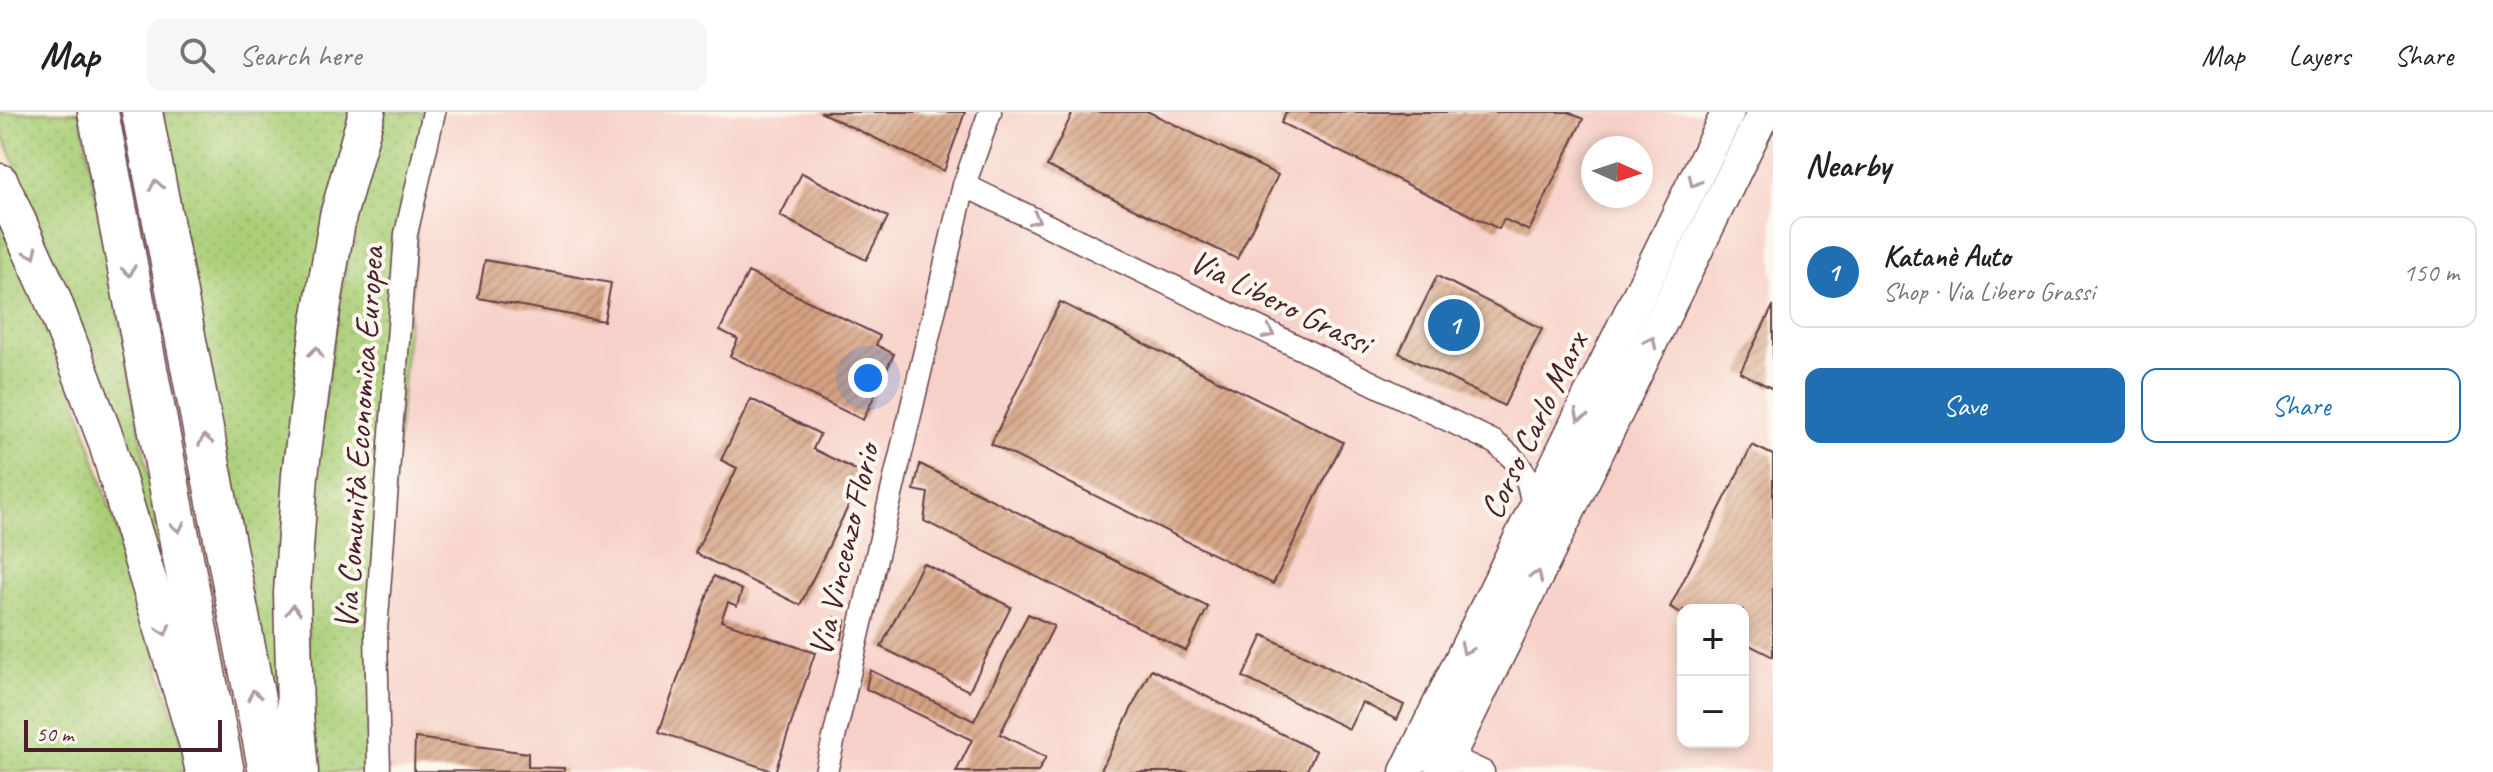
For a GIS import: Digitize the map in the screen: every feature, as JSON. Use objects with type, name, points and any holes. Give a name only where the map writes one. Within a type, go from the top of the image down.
[{"type":"highway","points":[[98,112],[224,772]]},
{"type":"highway","points":[[142,112],[269,772]]},
{"type":"main road","points":[[300,772],[292,593],[300,475],[319,327],[338,216],[367,112]]},
{"type":"main road","name":"Corso Carlo Marx","points":[[1406,772],[1728,112]]},
{"type":"main road","name":"Corso Carlo Marx","points":[[1445,764],[1764,112]]},
{"type":"main road","points":[[0,182],[51,295],[106,440],[204,772]]},
{"type":"street","name":"Via Comunità Economica Europea","points":[[379,772],[376,631],[406,234],[434,112]]},
{"type":"street","name":"Via Vincenzo Florio","points":[[826,772],[964,185],[990,112]]},
{"type":"street","name":"Via Libero Grassi","points":[[964,185],[1494,442],[1516,459],[1530,481],[1533,510]]},
{"type":"street","points":[[1445,764],[1483,772]]},
{"type":"shaded area","points":[[427,112],[1773,112],[1773,772],[369,772]]},
{"type":"green space","points":[[0,112],[80,112],[177,627],[102,381],[0,127]]},
{"type":"green space","points":[[160,112],[352,112],[280,711],[271,700]]},
{"type":"green space","points":[[381,112],[427,112],[369,772],[314,772],[307,692],[310,492],[356,199]]},
{"type":"green space","points":[[0,213],[74,391],[191,772],[0,772]]},
{"type":"building","points":[[820,112],[965,112],[944,171]]},
{"type":"building","points":[[1073,112],[1149,112],[1278,175],[1237,259],[1047,166]]},
{"type":"building","points":[[1286,112],[1568,112],[1583,119],[1529,231],[1504,219],[1499,229],[1281,123]]},
{"type":"building","points":[[802,173],[888,217],[866,260],[780,216]]},
{"type":"building","points":[[485,260],[611,283],[604,321],[478,298]]},
{"type":"building","points":[[748,272],[880,336],[876,345],[894,354],[863,420],[730,356],[738,339],[720,330]]},
{"type":"building","points":[[1437,276],[1542,329],[1504,406],[1399,353]]},
{"type":"building","points":[[1060,302],[1343,442],[1273,584],[991,444]]},
{"type":"building","points":[[1773,306],[1773,389],[1740,372]]},
{"type":"building","points":[[751,399],[820,434],[813,449],[864,474],[800,605],[695,553],[737,468],[721,460]]},
{"type":"building","points":[[1752,445],[1773,455],[1773,657],[1749,645],[1749,604],[1677,604],[1677,611],[1670,607]]},
{"type":"building","points":[[920,464],[1208,607],[1186,651],[924,521],[928,493],[914,490]]},
{"type":"building","points":[[923,563],[1011,607],[969,691],[881,647]]},
{"type":"building","points":[[714,576],[742,590],[737,606],[728,602],[721,621],[815,653],[775,772],[659,732]]},
{"type":"building","points":[[1028,614],[1054,626],[1000,734],[1046,757],[1038,772],[956,772],[972,740],[866,689],[870,670],[974,721]]},
{"type":"building","points":[[833,617],[845,621],[842,639],[829,632]]},
{"type":"building","points":[[1263,635],[1404,705],[1397,720],[1362,702],[1349,729],[1243,677]]},
{"type":"building","points":[[1151,669],[1316,751],[1306,772],[1100,772]]},
{"type":"building","points":[[415,738],[528,753],[528,767],[564,768],[564,772],[414,771]]},
{"type":"place","name":"Katanè Auto","points":[[1454,325]]}]
